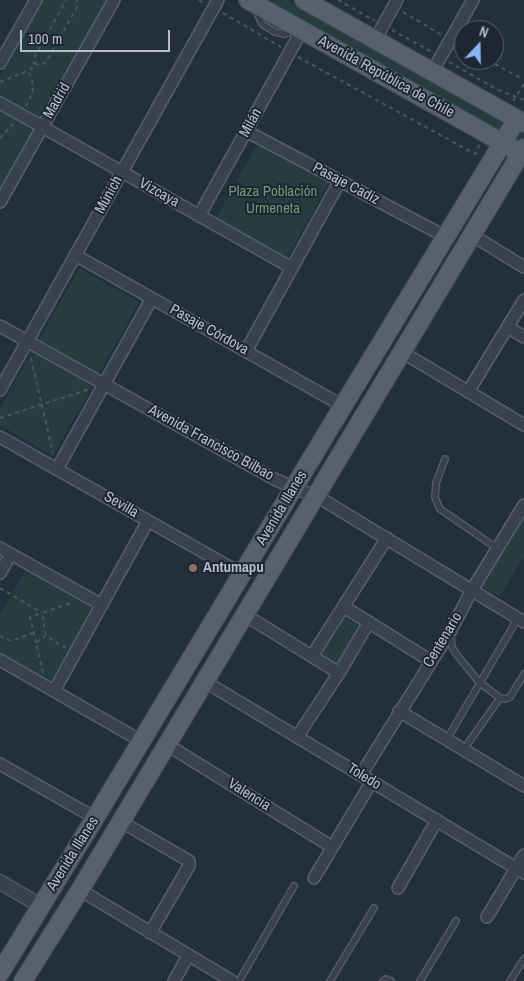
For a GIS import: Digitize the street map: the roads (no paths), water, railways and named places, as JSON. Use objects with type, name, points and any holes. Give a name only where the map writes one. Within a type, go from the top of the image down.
[{"type":"main road","name":"Avenida República de Chile","points":[[304,0],[348,24],[379,33],[437,65],[521,121]]},
{"type":"main road","name":"Avenida República de Chile","points":[[251,2],[503,143],[523,152]]},
{"type":"main road","points":[[334,48],[348,24]]},
{"type":"main road","name":"Avenida Illanes","points":[[4,968],[503,143],[521,121]]},
{"type":"main road","name":"Avenida Illanes","points":[[25,977],[80,890],[523,152]]},
{"type":"main road","points":[[95,818],[107,825],[117,827]]},
{"type":"main road","points":[[72,855],[73,880],[80,890]]},
{"type":"main road","points":[[41,906],[49,922],[48,941]]},
{"type":"main road","points":[[4,968],[23,973],[25,977]]},
{"type":"street","points":[[0,63],[36,0]]},
{"type":"street","name":"Madrid","points":[[0,202],[114,0]]},
{"type":"street","points":[[437,65],[474,0]]},
{"type":"street","points":[[379,33],[395,3]]},
{"type":"street","name":"Múnich","points":[[0,390],[215,4]]},
{"type":"street","name":"Milán","points":[[199,216],[301,29]]},
{"type":"street","name":"Vizcaya","points":[[0,103],[292,268]]},
{"type":"street","name":"Pasaje Cadiz","points":[[246,131],[446,237]]},
{"type":"street","points":[[246,351],[340,181]]},
{"type":"street","points":[[472,235],[524,267]]},
{"type":"street","name":"Pasaje Córdova","points":[[75,255],[343,406]]},
{"type":"street","points":[[57,469],[152,298]]},
{"type":"street","points":[[468,392],[524,300]]},
{"type":"street","name":"Avenida Francisco Bilbao","points":[[0,326],[293,488],[315,496],[521,620]]},
{"type":"street","points":[[508,327],[524,337]]},
{"type":"street","points":[[402,352],[524,425]]},
{"type":"street","name":"Sevilla","points":[[0,437],[242,574]]},
{"type":"street","name":"Centenario","points":[[361,775],[524,505]]},
{"type":"street","points":[[54,691],[148,521]]},
{"type":"street","points":[[312,656],[387,538]]},
{"type":"street","points":[[0,548],[102,605]]},
{"type":"street","points":[[0,574],[11,554]]},
{"type":"street","points":[[344,607],[431,661]]},
{"type":"street","points":[[245,615],[339,673]]},
{"type":"street","points":[[297,737],[339,673],[369,622]]},
{"type":"street","points":[[0,660],[141,741]]},
{"type":"street","name":"Toledo","points":[[204,681],[520,870]]},
{"type":"street","points":[[399,711],[447,738],[524,786]]},
{"type":"street","name":"Valencia","points":[[166,744],[332,847]]},
{"type":"street","points":[[0,764],[95,818]]},
{"type":"street","points":[[314,878],[372,781]]},
{"type":"street","points":[[398,888],[437,820]]},
{"type":"street","points":[[117,827],[189,861],[189,866],[150,933]]},
{"type":"street","points":[[487,918],[520,870],[524,854]]},
{"type":"street","points":[[0,882],[41,906]]},
{"type":"street","points":[[80,890],[232,981]]},
{"type":"street","points":[[174,981],[188,956]]},
{"type":"lane","points":[[446,459],[436,483],[435,497],[440,509],[498,549]]},
{"type":"lane","points":[[447,738],[480,682],[521,620]]},
{"type":"lane","points":[[450,630],[452,647],[480,682],[500,698],[506,699],[510,697],[524,674]]},
{"type":"lane","points":[[464,749],[500,698]]},
{"type":"lane","points":[[240,981],[294,886]]},
{"type":"lane","points":[[330,981],[374,908]]},
{"type":"lane","points":[[420,981],[456,921]]},
{"type":"lane","points":[[510,981],[524,959]]},
{"type":"lane","points":[[383,981],[386,979],[391,981]]},
{"type":"place","name":"Antumapu","points":[[193,568]]},
{"type":"park label","name":"Plaza Población Urmeneta","points":[[273,200]]}]
